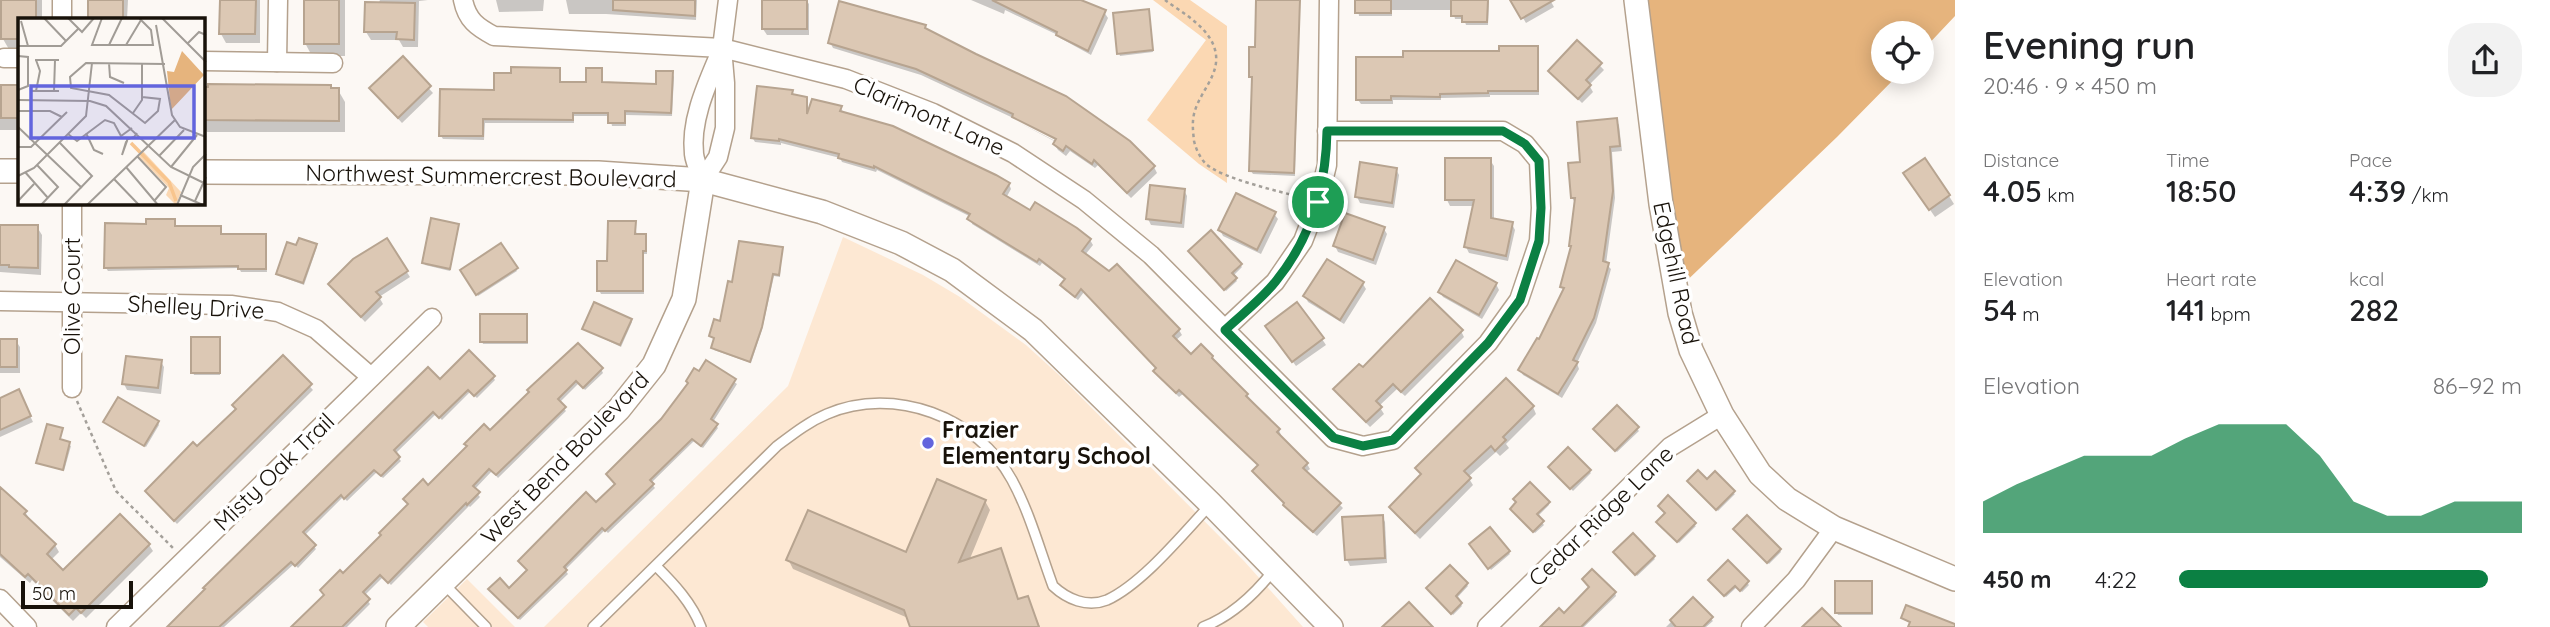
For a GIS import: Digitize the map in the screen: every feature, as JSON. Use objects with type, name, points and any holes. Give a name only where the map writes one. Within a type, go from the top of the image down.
[{"type":"street","points":[[62,0],[62,18]]},
{"type":"street","points":[[277,62],[278,0]]},
{"type":"street","name":"Clarimont Lane","points":[[463,0],[465,10],[475,26],[494,36],[722,48],[846,79],[933,113],[1013,153],[1084,200],[1151,255],[1334,438],[1363,446],[1393,440],[1488,343],[1520,300],[1539,241],[1539,161],[1525,144],[1503,131],[1327,131]]},
{"type":"street","name":"West Bend Boulevard","points":[[398,627],[619,409],[654,365],[684,299],[702,180],[718,157],[725,128],[726,83],[722,48],[728,0]]},
{"type":"street","points":[[1225,330],[1275,282],[1303,241],[1318,202],[1326,165],[1329,0]]},
{"type":"street","name":"Edgehill Road","points":[[1636,0],[1661,204],[1680,313],[1690,350],[1722,415],[1760,474],[1787,499],[1834,528],[1955,579]]},
{"type":"street","name":"West Bend Boulevard","points":[[702,180],[694,155],[695,129],[701,102],[722,48]]},
{"type":"street","points":[[205,61],[333,63]]},
{"type":"street","points":[[0,171],[18,171]]},
{"type":"street","name":"Northwest Summercrest Boulevard","points":[[205,172],[598,173],[702,180],[822,212],[901,243],[951,270],[1033,330],[1211,504],[1331,627]]},
{"type":"street","name":"Olive Court","points":[[72,205],[72,388]]},
{"type":"street","name":"Shelley Drive","points":[[0,301],[231,305],[278,312],[316,329],[371,377]]},
{"type":"street","name":"Misty Oak Trail","points":[[116,627],[432,318]]},
{"type":"street","name":"Cedar Ridge Lane","points":[[1487,627],[1670,447],[1722,415]]},
{"type":"street","points":[[1751,627],[1797,580],[1834,528]]},
{"type":"street","points":[[0,599],[27,627]]},
{"type":"lane","points":[[593,627],[777,446],[828,413],[867,405],[904,405],[929,411],[971,432],[1012,479],[1053,586],[1063,596],[1075,601],[1090,603],[1106,600],[1144,574],[1211,504]]},
{"type":"lane","points":[[656,566],[677,588],[697,616],[701,627]]},
{"type":"lane","points":[[1203,627],[1235,610],[1261,586],[1274,569]]},
{"type":"lane","points":[[442,583],[486,627]]},
{"type":"path","points":[[1165,0],[1202,28],[1213,43],[1217,60],[1215,72],[1195,112],[1192,129],[1196,148],[1206,164],[1221,173],[1318,202]]},
{"type":"path","points":[[72,388],[116,491],[185,559]]},
{"type":"shaded area","points":[[1153,0],[1190,0],[1227,26],[1227,183],[1199,164],[1147,120],[1206,40]]},
{"type":"shaded area","points":[[1648,0],[1955,0],[1955,16],[1934,38],[1934,21],[1871,21],[1871,84],[1889,84],[1676,291]]},
{"type":"shaded area","name":"Frazier Elementary School","points":[[843,237],[923,275],[960,297],[1026,345],[1244,561],[1303,627],[544,627],[788,386]]},
{"type":"shaded area","points":[[467,579],[515,627],[428,627],[423,622]]},
{"type":"building","points":[[1,0],[36,0],[36,18],[18,18],[18,39],[1,39]]},
{"type":"building","points":[[88,0],[123,0],[123,18],[88,18]]},
{"type":"building","points":[[220,0],[256,0],[255,34],[219,34]]},
{"type":"building","points":[[304,0],[339,0],[339,44],[304,44]]},
{"type":"building","points":[[613,0],[695,0],[695,16],[613,10]]},
{"type":"building","points":[[762,0],[807,0],[807,29],[762,29]]},
{"type":"building","points":[[992,0],[1081,0],[1106,10],[1088,51],[1056,35],[1057,32]]},
{"type":"building","points":[[1256,0],[1300,0],[1294,173],[1249,171],[1252,77],[1249,77],[1249,47],[1255,47]]},
{"type":"building","points":[[1355,0],[1391,0],[1391,13],[1355,13]]},
{"type":"building","points":[[1451,0],[1488,0],[1487,22],[1462,22],[1462,16],[1451,16]]},
{"type":"building","points":[[1510,0],[1554,0],[1521,19]]},
{"type":"building","points":[[839,1],[926,25],[925,28],[976,54],[1066,96],[1130,141],[1155,166],[1127,193],[1094,160],[1092,164],[1066,146],[1063,151],[1053,144],[1056,139],[1012,117],[1013,114],[916,69],[828,43]]},
{"type":"building","points":[[365,2],[415,3],[414,40],[396,39],[397,32],[364,32]]},
{"type":"building","points":[[1149,9],[1153,50],[1117,54],[1113,13]]},
{"type":"building","points":[[1577,40],[1602,63],[1586,80],[1591,85],[1578,99],[1548,71]]},
{"type":"building","points":[[1499,46],[1538,46],[1538,91],[1488,91],[1440,94],[1440,97],[1391,96],[1391,100],[1356,100],[1356,57],[1403,57],[1403,51],[1499,51]]},
{"type":"building","points":[[403,56],[431,86],[398,118],[369,88]]},
{"type":"building","points":[[511,67],[560,68],[560,82],[586,82],[586,68],[602,68],[602,82],[656,84],[656,71],[673,71],[671,113],[625,111],[625,123],[608,123],[608,113],[573,113],[573,120],[483,119],[483,136],[439,136],[440,89],[494,90],[494,73],[511,73]]},
{"type":"building","points":[[208,84],[331,85],[331,88],[339,88],[339,121],[205,120],[205,87],[208,87]]},
{"type":"building","points":[[1,85],[18,85],[18,118],[1,118]]},
{"type":"building","points":[[757,86],[793,90],[792,94],[807,97],[807,114],[812,99],[842,106],[840,111],[893,126],[996,175],[1010,183],[1003,194],[1030,210],[1035,202],[1077,228],[1091,239],[1082,251],[1109,271],[1117,264],[1180,329],[1173,336],[1191,354],[1201,344],[1248,394],[1246,396],[1280,429],[1277,432],[1308,463],[1303,468],[1341,503],[1313,532],[1283,505],[1252,471],[1258,465],[1179,390],[1176,393],[1153,371],[1156,368],[1081,289],[1075,297],[1060,285],[1065,279],[1039,259],[1037,262],[967,219],[970,214],[874,166],[838,158],[839,154],[779,139],[751,138]]},
{"type":"building","points":[[1617,118],[1620,146],[1610,147],[1613,191],[1603,261],[1609,263],[1594,318],[1573,360],[1578,362],[1558,394],[1518,370],[1537,338],[1539,339],[1564,288],[1560,287],[1571,246],[1575,198],[1571,198],[1568,163],[1580,162],[1577,122]]},
{"type":"building","points":[[1445,158],[1491,158],[1491,218],[1513,222],[1506,256],[1464,247],[1474,200],[1445,200]]},
{"type":"building","points":[[1925,158],[1950,195],[1929,210],[1903,173]]},
{"type":"building","points":[[1360,162],[1397,168],[1392,203],[1355,197]]},
{"type":"building","points":[[1150,185],[1185,189],[1181,223],[1146,219]]},
{"type":"building","points":[[1236,193],[1276,212],[1257,250],[1218,230]]},
{"type":"building","points":[[1345,213],[1385,227],[1373,260],[1333,246]]},
{"type":"building","points":[[431,218],[459,224],[450,269],[422,263]]},
{"type":"building","points":[[146,219],[175,219],[175,226],[221,226],[221,234],[266,234],[266,269],[238,269],[238,266],[104,268],[105,223],[146,224]]},
{"type":"building","points":[[608,221],[636,221],[635,234],[646,234],[646,251],[643,251],[643,291],[597,291],[597,261],[607,261]]},
{"type":"building","points":[[0,225],[38,225],[38,268],[0,265]]},
{"type":"building","points":[[1211,230],[1242,264],[1232,273],[1237,278],[1224,290],[1188,251]]},
{"type":"building","points":[[299,238],[317,244],[303,283],[276,274],[287,242],[296,245]]},
{"type":"building","points":[[387,238],[408,271],[376,292],[381,297],[361,317],[328,284],[353,259]]},
{"type":"building","points":[[739,241],[783,247],[779,275],[773,274],[762,327],[750,362],[711,348],[714,338],[709,336],[714,319],[720,321],[728,281],[732,282]]},
{"type":"building","points":[[501,243],[518,268],[476,295],[460,270]]},
{"type":"building","points":[[1327,259],[1364,282],[1340,320],[1303,296]]},
{"type":"building","points":[[1456,260],[1497,283],[1479,315],[1438,292]]},
{"type":"building","points":[[1430,298],[1463,330],[1401,392],[1393,384],[1376,401],[1382,407],[1366,422],[1333,389],[1359,364],[1363,367]]},
{"type":"building","points":[[594,302],[632,319],[620,345],[582,329]]},
{"type":"building","points":[[1297,302],[1324,338],[1292,362],[1265,326]]},
{"type":"building","points":[[480,314],[527,314],[527,342],[480,342]]},
{"type":"building","points":[[191,337],[220,337],[220,373],[191,373]]},
{"type":"building","points":[[0,339],[17,339],[17,367],[0,367]]},
{"type":"building","points":[[578,343],[603,368],[583,388],[576,381],[558,399],[566,407],[496,475],[489,469],[473,486],[480,492],[467,505],[466,503],[388,583],[380,575],[363,592],[370,599],[342,627],[291,627],[324,595],[320,590],[340,570],[343,573],[381,535],[379,533],[408,504],[403,499],[423,479],[428,485],[467,446],[464,444],[484,424],[490,430],[529,392],[527,390]]},
{"type":"building","points":[[469,350],[495,376],[474,396],[468,390],[439,418],[433,412],[394,450],[400,457],[381,476],[374,470],[344,499],[341,495],[303,532],[316,545],[295,566],[291,562],[219,627],[167,627],[205,589],[203,588],[428,367],[440,379]]},
{"type":"building","points":[[283,355],[312,384],[174,521],[145,491],[193,442],[197,446],[236,409],[232,405]]},
{"type":"building","points":[[126,356],[162,360],[158,388],[122,384]]},
{"type":"building","points":[[706,360],[736,379],[711,419],[718,424],[701,446],[692,439],[650,480],[654,484],[605,531],[602,528],[564,567],[567,570],[518,618],[488,589],[500,578],[509,588],[527,570],[518,561],[586,492],[596,502],[615,484],[606,474],[661,419],[688,383],[686,381],[694,368],[699,371]]},
{"type":"building","points":[[1506,378],[1534,406],[1503,437],[1506,440],[1495,451],[1491,446],[1464,471],[1471,478],[1415,533],[1389,507],[1421,474],[1415,468]]},
{"type":"building","points":[[19,389],[31,416],[0,430],[0,398]]},
{"type":"building","points":[[118,397],[159,421],[144,446],[103,422]]},
{"type":"building","points":[[1617,405],[1639,427],[1615,451],[1593,429]]},
{"type":"building","points":[[47,424],[63,428],[60,439],[70,442],[63,470],[36,463]]},
{"type":"building","points":[[1568,447],[1591,470],[1570,489],[1548,467]]},
{"type":"building","points":[[1698,470],[1707,479],[1715,471],[1735,491],[1716,510],[1687,481]]},
{"type":"building","points":[[937,479],[986,500],[959,562],[1001,548],[1018,599],[1028,596],[1039,627],[910,627],[904,610],[786,560],[808,510],[906,552]]},
{"type":"building","points":[[1530,482],[1550,502],[1537,514],[1544,521],[1533,532],[1510,509],[1516,502],[1513,499]]},
{"type":"building","points":[[0,487],[27,511],[24,514],[56,544],[47,554],[63,570],[120,514],[150,544],[81,613],[76,608],[69,615],[28,574],[25,577],[0,554]]},
{"type":"building","points":[[1668,495],[1696,523],[1677,542],[1656,522],[1665,513],[1658,506]]},
{"type":"building","points":[[1383,515],[1385,558],[1345,560],[1342,517]]},
{"type":"building","points":[[1747,515],[1781,549],[1767,563],[1733,529]]},
{"type":"building","points":[[1490,527],[1510,551],[1488,569],[1469,544]]},
{"type":"building","points":[[1633,533],[1655,556],[1635,575],[1613,552]]},
{"type":"building","points":[[1728,560],[1749,581],[1740,591],[1735,586],[1724,596],[1708,580]]},
{"type":"building","points":[[1450,565],[1468,583],[1456,596],[1462,603],[1451,614],[1426,588]]},
{"type":"building","points":[[1592,569],[1616,592],[1581,627],[1540,627],[1559,608],[1564,613],[1589,587],[1582,579]]},
{"type":"building","points":[[1835,581],[1872,581],[1872,613],[1835,613]]},
{"type":"building","points":[[1693,597],[1713,617],[1703,627],[1676,627],[1670,620]]},
{"type":"building","points":[[1409,602],[1433,627],[1382,627]]},
{"type":"building","points":[[1906,605],[1955,624],[1955,627],[1908,627],[1910,622],[1901,618]]},
{"type":"building","points":[[1822,608],[1841,627],[1802,627]]},
{"type":"place","name":"Frazier Elementary School","points":[[928,443]]},
{"type":"route","points":[[1327,131],[1503,131],[1525,144],[1539,161],[1539,241],[1520,300],[1488,343],[1393,440],[1363,446],[1334,438],[1225,330],[1275,282],[1303,241],[1318,202],[1326,165],[1327,131]]}]
